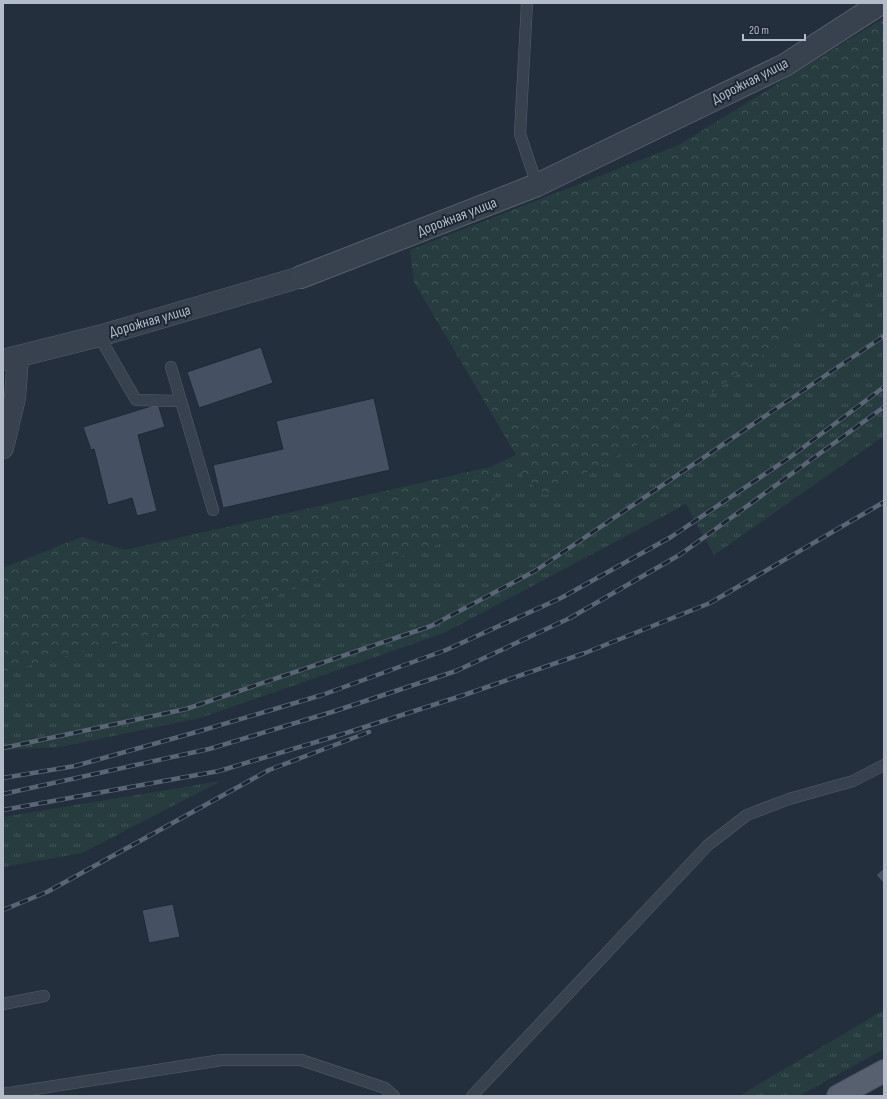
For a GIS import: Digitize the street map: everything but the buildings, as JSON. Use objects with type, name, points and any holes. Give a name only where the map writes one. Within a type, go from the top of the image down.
[{"type":"main road","points":[[838,1096],[884,1071]]},
{"type":"street","name":"Дорожная улица","points":[[10,358],[99,336],[301,278],[537,185],[785,65],[881,3]]},
{"type":"street","points":[[3,448],[15,398],[10,358]]},
{"type":"lane","points":[[527,3],[520,134],[537,185]]},
{"type":"lane","points":[[99,336],[136,400],[181,401]]},
{"type":"lane","points":[[171,367],[213,510]]},
{"type":"lane","points":[[472,1096],[708,845],[747,815],[789,799],[853,781],[884,765]]},
{"type":"lane","points":[[3,1004],[44,996]]},
{"type":"lane","points":[[3,1094],[222,1060],[301,1060],[385,1088],[394,1096]]},
{"type":"green space","points":[[884,18],[884,266],[654,435],[546,495],[524,479],[516,455],[414,282],[410,250],[679,145]]},
{"type":"green space","points":[[884,266],[884,436],[714,555],[686,504],[444,633],[200,718],[60,747],[3,750],[3,672],[171,629],[223,631],[272,596],[462,537],[496,507],[490,467],[516,455],[524,479],[546,495],[654,435]]},
{"type":"green space","points":[[490,467],[496,507],[462,537],[272,596],[223,631],[171,629],[3,672],[3,568],[82,537],[125,550]]},
{"type":"green space","points":[[221,781],[82,853],[3,867],[3,817]]},
{"type":"green space","points":[[884,1010],[884,1049],[799,1096],[739,1096]]},
{"type":"railway","points":[[3,748],[186,709],[431,626],[535,571],[884,336]]},
{"type":"railway","points":[[3,778],[75,766],[200,731],[322,695],[446,650],[561,598],[671,537],[789,458],[884,387]]},
{"type":"railway","points":[[3,794],[209,749],[332,712],[456,671],[570,618],[681,554],[884,407]]},
{"type":"railway","points":[[3,810],[219,771],[343,734],[464,695],[585,653],[710,603],[884,502]]},
{"type":"railway","points":[[3,910],[47,892],[269,770],[369,732]]}]
